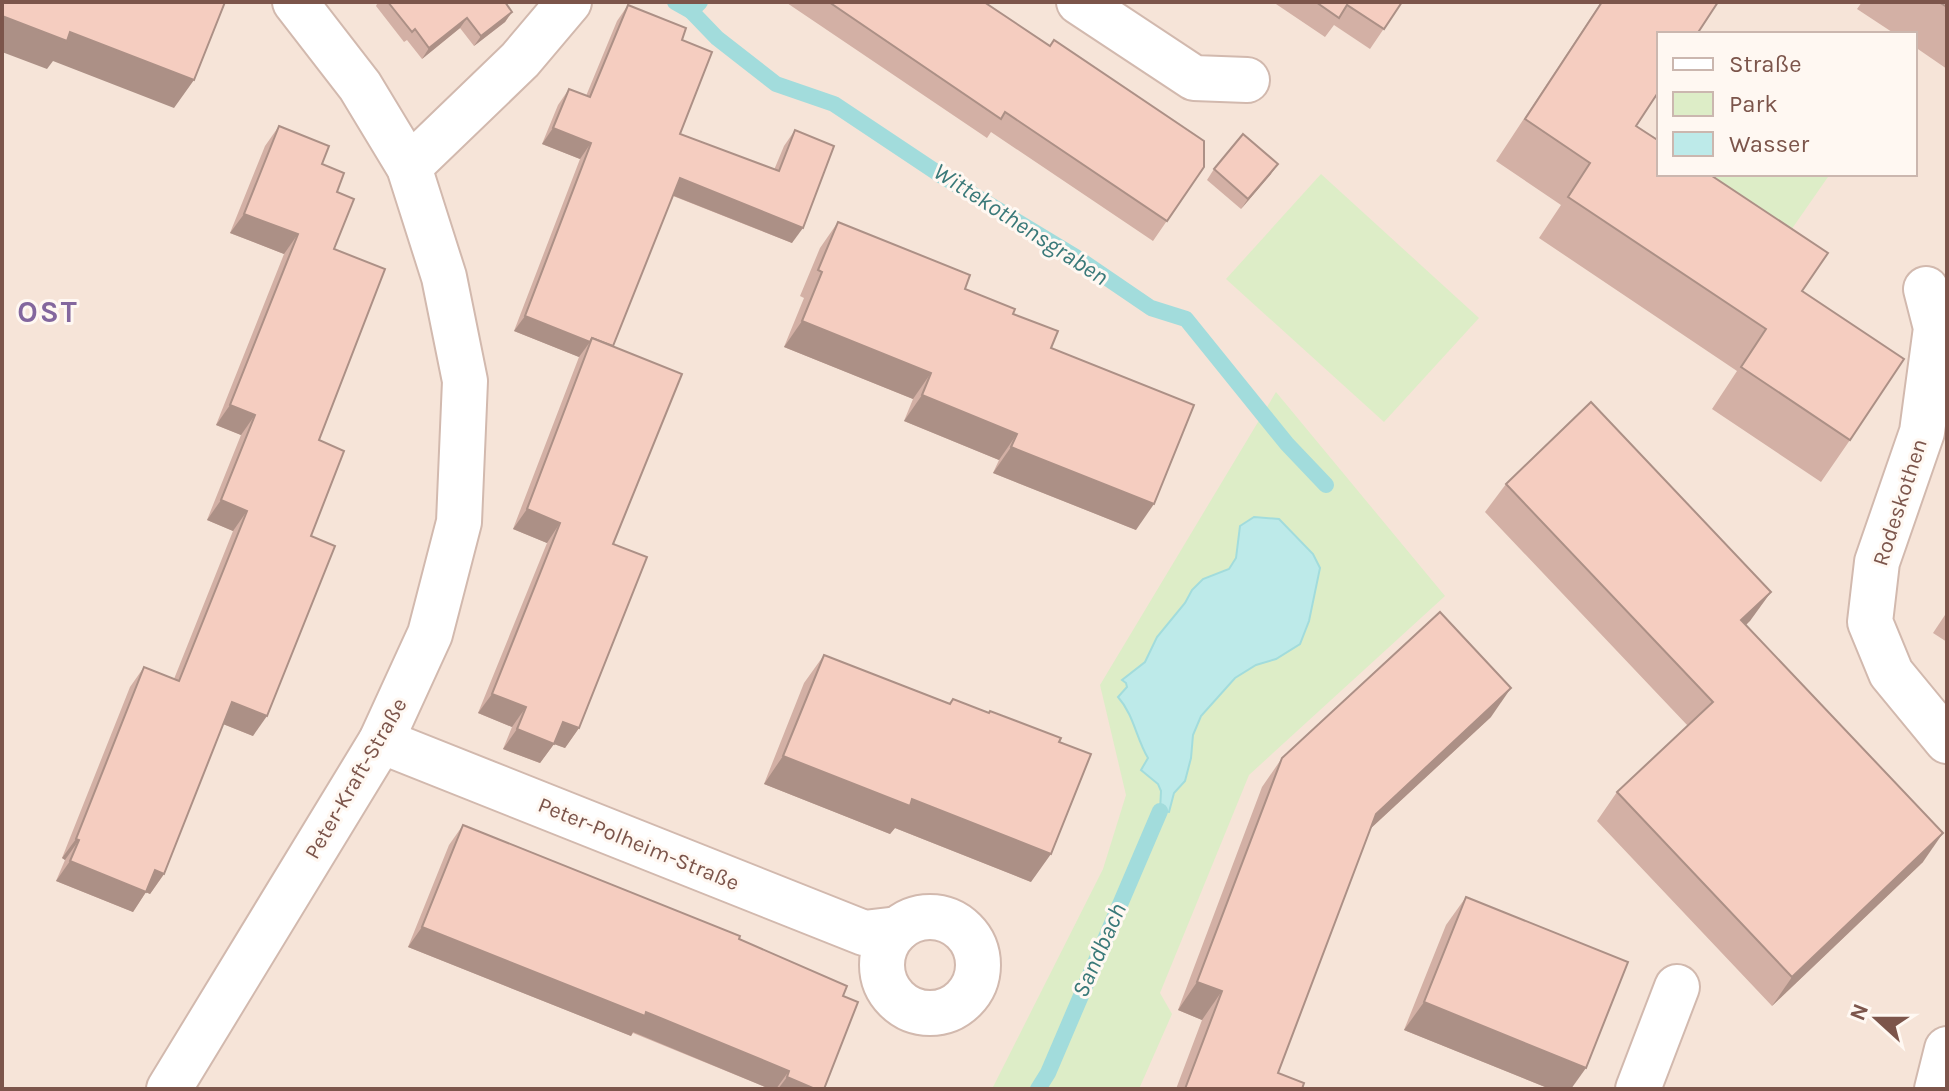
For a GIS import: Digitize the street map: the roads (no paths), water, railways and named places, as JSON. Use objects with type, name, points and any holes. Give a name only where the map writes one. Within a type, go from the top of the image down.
[{"type":"street","name":"Peter-Kraft-Straße","points":[[169,1089],[381,741],[430,634],[459,522],[465,381],[444,277],[409,167],[360,86],[295,2]]},
{"type":"street","points":[[409,167],[520,60],[569,2]]},
{"type":"street","points":[[1079,2],[1194,78],[1247,80]]},
{"type":"street","name":"Rodeskothen","points":[[1926,289],[1936,328],[1922,432],[1877,562],[1870,622],[1891,673],[1947,741]]},
{"type":"street","name":"Peter-Polheim-Straße","points":[[381,741],[864,933],[898,929]]},
{"type":"street","points":[[1638,1089],[1677,987]]},
{"type":"street","points":[[1937,1089],[1947,1049]]},
{"type":"water","points":[[1254,517],[1279,519],[1313,554],[1320,568],[1309,621],[1300,644],[1235,678],[1201,716],[1193,735],[1185,781],[1174,793],[1169,812],[1160,811],[1161,791],[1158,784],[1141,770],[1148,758],[1128,711],[1118,697],[1127,687],[1122,680],[1145,662],[1157,637],[1192,590],[1203,579],[1229,569],[1236,558],[1240,526]]},
{"type":"waterway","points":[[675,2],[691,11]]},
{"type":"waterway","name":"Wittekothensgraben","points":[[700,2],[691,11],[717,38],[776,84],[834,104],[1151,308],[1186,319],[1287,444],[1326,485]]},
{"type":"waterway","name":"Sandbach","points":[[1038,1089],[1048,1073],[1160,811]]},
{"type":"district","name":"OST","points":[[48,312]]}]
